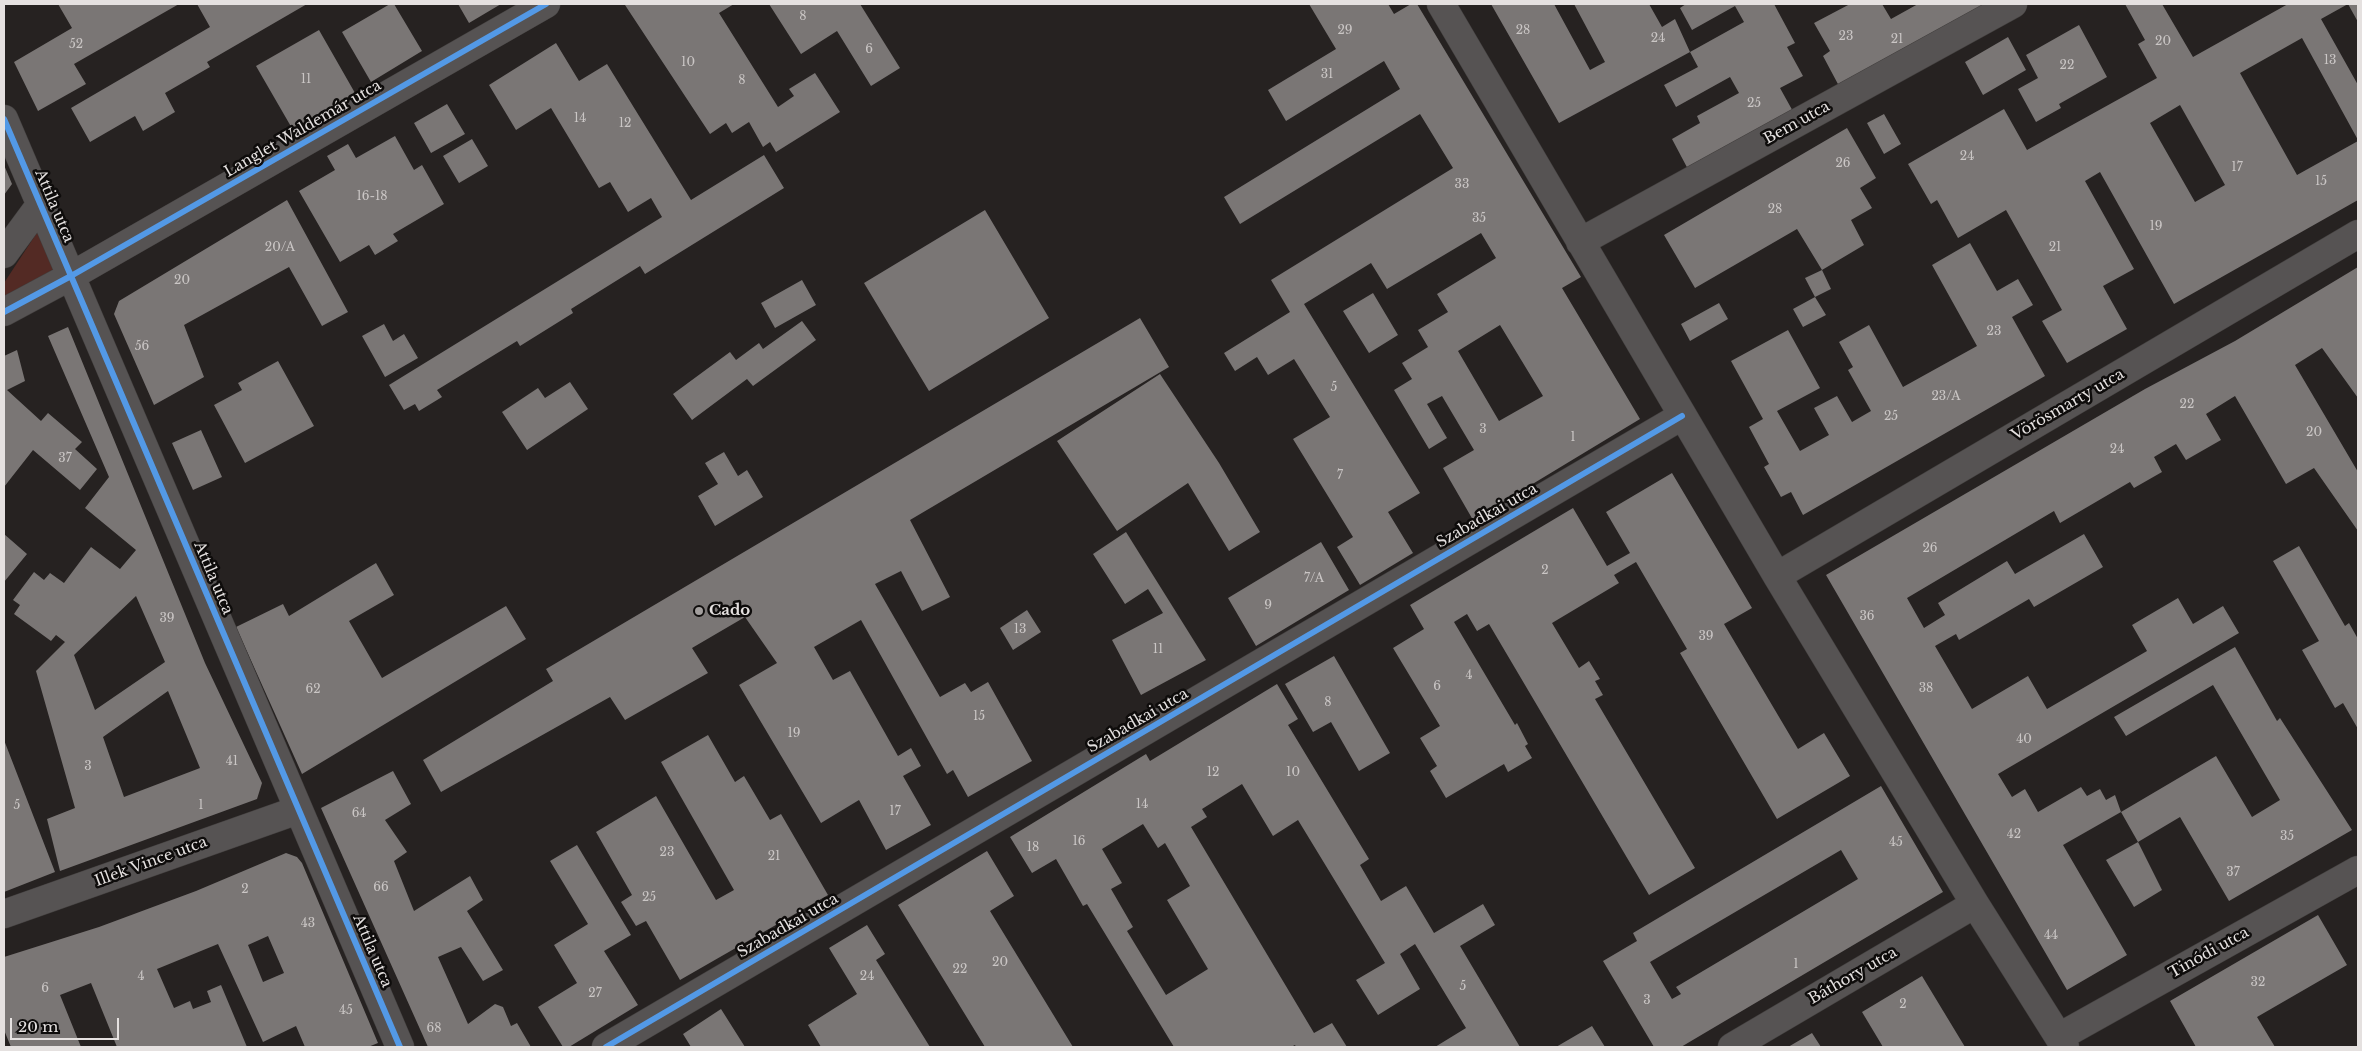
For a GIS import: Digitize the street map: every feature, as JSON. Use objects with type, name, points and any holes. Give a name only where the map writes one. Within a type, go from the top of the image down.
[{"type":"street","name":"Langlet Waldemár utca","points":[[4,312],[71,276],[546,4]]},
{"type":"street","points":[[1442,4],[1777,576],[1975,904],[2062,1042]]},
{"type":"street","name":"Bem utca","points":[[1580,242],[2014,4]]},
{"type":"street","name":"Attila utca","points":[[4,120],[400,1047]]},
{"type":"street","points":[[4,254],[40,205]]},
{"type":"street","name":"Vörösmarty utca","points":[[1777,576],[2358,234]]},
{"type":"street","name":"Szabadkai utca","points":[[606,1047],[1682,416]]},
{"type":"street","name":"Illek Vince utca","points":[[4,914],[298,810]]},
{"type":"street","name":"Tinódi utca","points":[[2062,1042],[2358,870]]},
{"type":"street","name":"Báthory utca","points":[[1732,1047],[1975,904]]},
{"type":"shaded area","points":[[38,231],[56,270],[4,298],[4,283]]},
{"type":"building","points":[[58,4],[179,4],[74,64],[86,84],[38,111],[14,62],[72,28]]},
{"type":"building","points":[[197,4],[307,4],[207,62],[210,67],[165,93],[175,112],[143,131],[135,116],[90,142],[71,108],[210,27]]},
{"type":"building","points":[[390,4],[394,4],[422,51],[371,82],[342,32]]},
{"type":"building","points":[[458,4],[501,4],[469,23]]},
{"type":"building","points":[[734,4],[719,13],[778,107],[794,96],[789,89],[815,73],[840,112],[776,152],[770,142],[763,147],[749,122],[732,133],[726,123],[710,134],[625,5]]},
{"type":"building","points":[[769,4],[860,4],[900,68],[871,86],[837,31],[801,54]]},
{"type":"building","points":[[1309,4],[1388,4],[1394,14],[1411,4],[1417,4],[1581,277],[1562,288],[1640,419],[1473,520],[1443,468],[1474,450],[1442,396],[1427,404],[1447,438],[1429,449],[1394,390],[1412,379],[1402,363],[1428,347],[1418,330],[1448,312],[1437,294],[1496,258],[1481,233],[1387,289],[1371,263],[1304,304],[1420,493],[1388,512],[1413,553],[1360,585],[1337,547],[1353,537],[1293,439],[1330,417],[1294,359],[1268,375],[1257,357],[1235,371],[1224,353],[1290,312],[1271,280],[1453,168],[1420,114],[1240,224],[1224,197],[1400,89],[1384,61],[1286,121],[1268,90],[1336,49]],"holes":[[[1500,325],[1543,396],[1499,421],[1458,351]]]},
{"type":"building","points":[[1491,4],[1554,4],[1590,70],[1605,62],[1574,4],[1649,4],[1662,27],[1675,19],[1690,52],[1559,123]]},
{"type":"building","points":[[1686,4],[1774,4],[1795,43],[1787,47],[1803,76],[1780,88],[1795,115],[1690,173],[1672,139],[1700,123],[1697,116],[1739,93],[1730,77],[1676,107],[1664,85],[1698,67],[1690,52],[1744,22],[1735,6],[1692,30],[1680,8]]},
{"type":"building","points":[[1850,4],[1882,4],[1891,19],[1918,4],[1987,4],[1839,86],[1823,56],[1830,51],[1814,23]]},
{"type":"building","points":[[2125,4],[2162,4],[2193,57],[2288,4],[2348,4],[2321,19],[2358,85],[2358,140],[2302,38],[2240,73],[2297,175],[2358,141],[2358,200],[2174,304],[2100,172],[2085,181],[2134,269],[2103,286],[2127,329],[2067,363],[2042,321],[2062,310],[2006,210],[1958,238],[1937,200],[1931,204],[1908,164],[2004,109],[2027,150],[2157,78],[2138,44],[2145,40]],"holes":[[[2180,105],[2225,185],[2195,202],[2150,123]]]},
{"type":"building","points":[[2348,4],[2358,4],[2358,22]]},
{"type":"building","points":[[2079,25],[2107,77],[2059,104],[2061,108],[2036,122],[2018,89],[2038,78],[2026,55]]},
{"type":"building","points":[[319,30],[355,93],[293,130],[256,66]]},
{"type":"building","points":[[2008,37],[2026,70],[1983,95],[1965,62]]},
{"type":"building","points":[[556,43],[579,81],[607,64],[691,200],[764,155],[784,188],[645,274],[640,266],[571,309],[573,313],[520,346],[517,341],[437,390],[442,397],[419,411],[415,404],[404,410],[389,385],[662,217],[651,198],[628,212],[610,182],[599,188],[551,108],[516,130],[489,85]]},
{"type":"building","points":[[447,104],[465,134],[431,153],[414,123]]},
{"type":"building","points":[[1884,114],[1901,144],[1884,154],[1867,123]]},
{"type":"building","points":[[1847,128],[1876,178],[1860,188],[1872,208],[1851,220],[1864,245],[1822,270],[1797,229],[1695,288],[1664,235]]},
{"type":"building","points":[[395,136],[414,170],[422,165],[444,204],[393,234],[398,241],[375,255],[369,245],[340,262],[299,191],[335,170],[327,156],[348,144],[356,158]]},
{"type":"building","points":[[472,139],[488,166],[459,183],[443,156]]},
{"type":"building","points":[[4,165],[12,184],[4,195]]},
{"type":"building","points":[[287,200],[348,312],[322,326],[289,267],[184,325],[204,377],[154,405],[114,314],[119,301]]},
{"type":"building","points":[[985,210],[1049,318],[929,391],[864,283]]},
{"type":"building","points":[[1970,243],[1997,291],[2018,279],[2033,305],[2012,317],[2045,376],[1803,515],[1791,492],[1781,497],[1764,467],[1769,464],[1749,427],[1763,419],[1731,361],[1788,330],[1820,388],[1777,411],[1800,451],[1829,435],[1814,408],[1837,396],[1852,422],[1871,411],[1848,370],[1853,367],[1839,342],[1869,325],[1903,387],[1977,346],[1932,265]]},
{"type":"building","points":[[2358,267],[2358,398],[2322,348],[2295,365],[2358,472],[2358,531],[2314,468],[2286,484],[2235,396],[2206,414],[2221,440],[2186,460],[2176,444],[2154,457],[2162,472],[2134,488],[2130,482],[2060,523],[2054,511],[1907,598],[1924,628],[1945,615],[1938,603],[2007,561],[2015,574],[2084,534],[2103,567],[2034,607],[2029,599],[1959,640],[1956,634],[1935,646],[1972,709],[2028,676],[2047,709],[2147,651],[2132,625],[2178,598],[2193,624],[2223,606],[2239,633],[1998,774],[2012,797],[2025,789],[2038,812],[2081,787],[2087,796],[2100,789],[2106,800],[2115,795],[2121,812],[2063,845],[2127,955],[2067,990],[1826,575],[2145,389],[2235,341]]},
{"type":"building","points":[[1822,270],[1831,289],[1815,297],[1805,278]]},
{"type":"building","points":[[802,280],[816,305],[775,328],[761,303]]},
{"type":"building","points":[[1373,293],[1398,335],[1369,353],[1343,311]]},
{"type":"building","points":[[1815,297],[1826,315],[1803,327],[1793,309]]},
{"type":"building","points":[[1719,303],[1728,319],[1690,341],[1681,324]]},
{"type":"building","points":[[1140,318],[1169,367],[910,520],[950,597],[922,611],[901,571],[875,584],[940,697],[965,683],[971,692],[988,682],[1032,761],[968,797],[953,770],[947,774],[861,620],[814,647],[833,680],[850,671],[898,756],[911,748],[921,766],[903,776],[931,825],[886,850],[859,800],[821,823],[739,685],[777,663],[745,617],[692,648],[708,673],[625,720],[610,697],[441,792],[423,760],[553,681],[546,669]]},
{"type":"building","points":[[802,321],[816,340],[753,386],[747,379],[692,420],[673,394],[730,352],[736,360],[759,343],[763,349]]},
{"type":"building","points":[[384,324],[393,341],[404,334],[418,358],[385,377],[362,336]]},
{"type":"building","points":[[68,327],[205,663],[262,783],[257,799],[60,871],[47,819],[75,808],[36,671],[65,642],[56,635],[51,641],[14,614],[20,605],[13,600],[34,572],[44,580],[50,573],[64,583],[91,547],[120,569],[136,550],[85,508],[109,477],[48,336]],"holes":[[[136,596],[165,662],[95,710],[74,655]],[[168,691],[200,768],[124,797],[103,737]]]},
{"type":"building","points":[[17,350],[25,381],[7,390],[41,421],[48,413],[82,442],[75,449],[97,469],[80,490],[33,450],[4,487],[4,356]]},
{"type":"building","points":[[278,361],[314,426],[245,463],[214,405],[242,390],[238,383]]},
{"type":"building","points":[[1160,374],[1219,463],[1260,532],[1229,551],[1188,483],[1117,531],[1057,441]]},
{"type":"building","points":[[570,382],[588,409],[527,450],[502,412],[538,388],[545,398]]},
{"type":"building","points":[[201,430],[222,477],[193,490],[172,443]]},
{"type":"building","points":[[724,452],[738,476],[747,470],[763,497],[715,526],[698,496],[718,484],[705,463]]},
{"type":"building","points":[[1672,473],[1752,608],[1724,624],[1798,749],[1824,733],[1850,776],[1777,819],[1680,653],[1687,649],[1636,562],[1614,575],[1619,583],[1552,623],[1579,668],[1589,661],[1600,679],[1595,681],[1603,695],[1595,699],[1695,868],[1649,895],[1489,624],[1477,631],[1467,614],[1454,622],[1515,725],[1517,723],[1528,744],[1525,746],[1532,758],[1508,772],[1504,764],[1446,798],[1430,771],[1437,766],[1420,738],[1440,726],[1393,648],[1424,629],[1410,605],[1573,508],[1607,566],[1630,553],[1606,512]]},
{"type":"building","points":[[1126,532],[1206,660],[1141,695],[1112,640],[1163,613],[1148,589],[1125,604],[1093,554]]},
{"type":"building","points":[[4,534],[27,554],[4,582]]},
{"type":"building","points":[[1321,542],[1349,590],[1256,646],[1228,598]]},
{"type":"building","points":[[2299,546],[2345,626],[2349,623],[2358,639],[2358,729],[2343,703],[2335,708],[2302,650],[2319,641],[2273,561]]},
{"type":"building","points":[[376,563],[394,595],[349,621],[382,678],[506,606],[526,639],[302,774],[236,627],[283,604],[289,616]]},
{"type":"building","points":[[1027,610],[1041,632],[1013,650],[1000,628]]},
{"type":"building","points":[[2235,647],[2277,721],[2280,718],[2352,830],[2229,901],[2180,817],[2138,842],[2121,812],[2216,756],[2252,817],[2280,800],[2213,685],[2126,736],[2114,717]]},
{"type":"building","points":[[1334,656],[1390,753],[1359,771],[1331,722],[1313,732],[1285,684]]},
{"type":"building","points":[[1277,684],[1298,719],[1288,725],[1369,859],[1360,865],[1381,901],[1406,886],[1434,933],[1483,904],[1495,925],[1460,946],[1520,1047],[1435,1047],[1466,1028],[1415,944],[1400,954],[1420,989],[1378,1015],[1356,980],[1385,963],[1298,820],[1273,836],[1242,784],[1202,809],[1207,817],[1191,827],[1314,1033],[1332,1023],[1347,1047],[1296,1047],[1295,1045],[1291,1047],[1174,1047],[1087,904],[1083,906],[1056,859],[1032,873],[1010,837],[1146,754],[1150,761]],"holes":[[[1143,824],[1158,848],[1165,843],[1190,886],[1167,900],[1208,969],[1166,995],[1127,931],[1133,927],[1111,889],[1122,883],[1102,849]]]},
{"type":"building","points":[[708,735],[735,782],[744,776],[770,820],[781,814],[828,895],[680,980],[646,921],[636,926],[621,902],[632,895],[596,832],[656,796],[716,900],[734,890],[661,762]]},
{"type":"building","points":[[4,740],[55,872],[4,892]]},
{"type":"building","points":[[393,771],[411,804],[385,820],[407,852],[394,861],[414,911],[470,876],[483,900],[467,911],[503,970],[483,981],[461,947],[438,957],[468,1024],[495,1004],[503,1007],[511,1026],[517,1023],[531,1047],[428,1047],[321,808]]},
{"type":"building","points":[[1881,786],[1943,892],[1681,1047],[1654,1047],[1603,961],[1637,941],[1633,933]],"holes":[[[1841,850],[1858,879],[1676,987],[1681,994],[1672,999],[1650,962]]]},
{"type":"building","points":[[2138,842],[2162,890],[2134,907],[2106,860]]},
{"type":"building","points":[[577,845],[631,935],[604,951],[638,1005],[569,1047],[563,1047],[538,1007],[577,983],[554,945],[588,924],[550,861]]},
{"type":"building","points":[[987,851],[1014,896],[990,911],[1073,1047],[985,1047],[898,905]]},
{"type":"building","points":[[286,853],[297,857],[302,863],[378,1043],[368,1047],[305,1047],[296,1026],[263,1042],[218,944],[157,969],[174,1008],[190,1001],[193,1009],[211,1002],[207,991],[221,985],[247,1047],[117,1047],[91,983],[60,995],[81,1047],[11,1047],[4,1030],[4,957],[99,927],[196,891]],"holes":[[[268,936],[284,973],[263,982],[248,945]]]},
{"type":"building","points":[[2318,915],[2347,965],[2257,1017],[2275,1047],[2196,1047],[2170,1001]]},
{"type":"building","points":[[867,925],[885,954],[876,960],[930,1047],[821,1047],[808,1025],[857,994],[829,948]]},
{"type":"building","points":[[1922,976],[1965,1047],[1883,1047],[1862,1012]]},
{"type":"building","points":[[721,1009],[745,1047],[691,1047],[683,1034]]},
{"type":"building","points":[[1592,1026],[1605,1047],[1556,1047]]},
{"type":"building","points":[[1812,1033],[1821,1047],[1788,1047]]},
{"type":"cycle path","points":[[4,312],[71,276],[546,4]]},
{"type":"cycle path","points":[[4,119],[400,1047]]},
{"type":"cycle path","points":[[606,1047],[1682,416]]},
{"type":"place","name":"Cado","points":[[699,611]]}]
